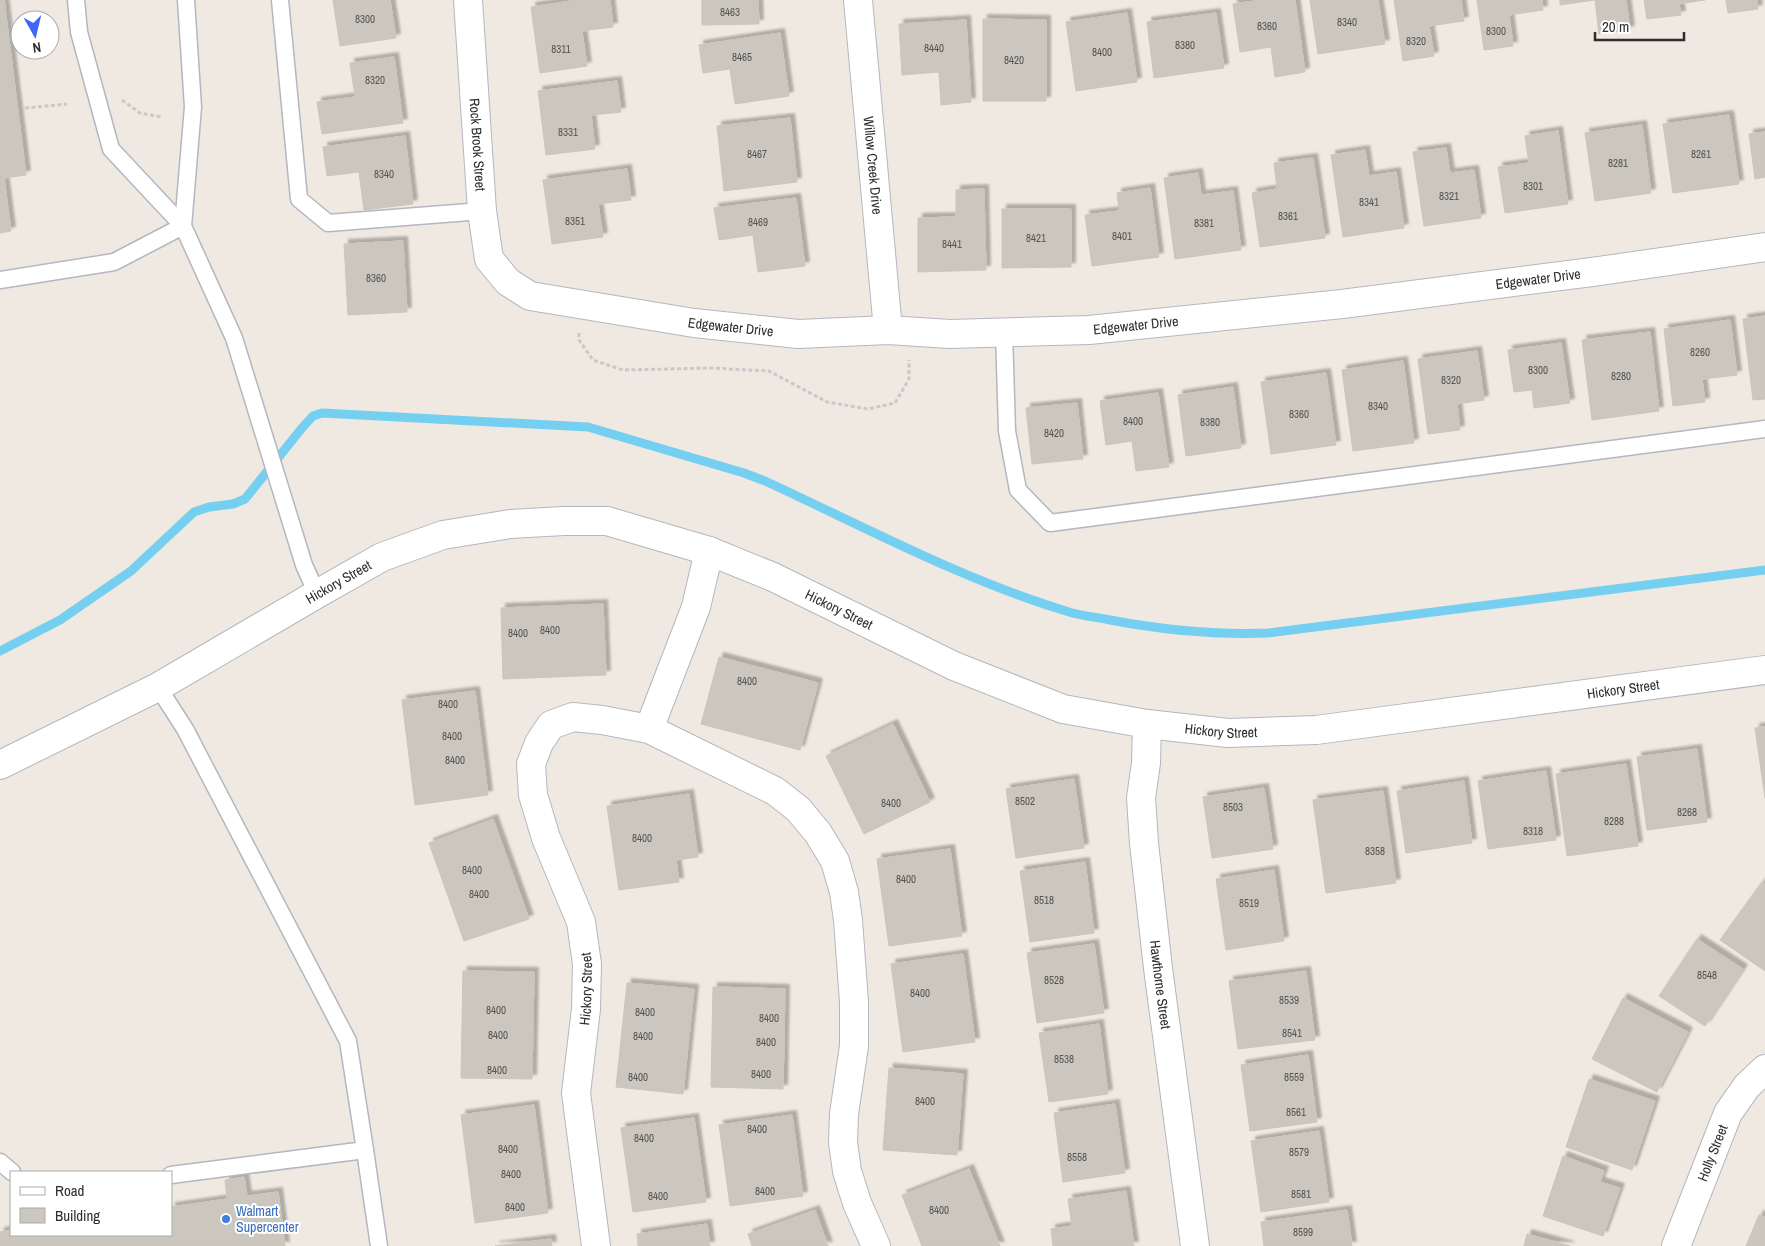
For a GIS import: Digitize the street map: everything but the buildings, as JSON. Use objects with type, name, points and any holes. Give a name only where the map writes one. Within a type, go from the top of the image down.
[{"type":"street","name":"Rock Brook Street","points":[[468,0],[482,211],[490,260],[508,282]]},
{"type":"street","name":"Willow Creek Drive","points":[[858,0],[888,330]]},
{"type":"street","name":"Edgewater Drive","points":[[508,282],[530,296],[694,323],[798,334],[888,330],[950,334],[1090,330],[1342,304],[1765,248]]},
{"type":"street","name":"Hickory Street","points":[[0,766],[158,687],[382,557],[443,535],[510,524],[564,521],[607,521],[709,551],[773,577],[954,666],[1064,710],[1147,724],[1228,733],[1316,730],[1765,670]]},
{"type":"street","points":[[649,729],[696,607],[709,551]]},
{"type":"street","name":"Hickory Street","points":[[596,1246],[576,1093],[586,1009],[587,964],[581,922],[546,838],[533,795],[531,764],[539,744],[551,725],[573,717],[602,720],[649,729],[774,791],[798,809],[818,833],[835,861],[844,892],[848,920],[854,1002],[854,1046],[844,1114],[844,1152],[847,1171],[857,1203],[876,1246]]},
{"type":"street","name":"Hawthorne Street","points":[[1147,724],[1146,763],[1141,798],[1144,842],[1158,968],[1195,1246]]},
{"type":"street","name":"Holly Street","points":[[1676,1246],[1728,1113],[1747,1086],[1765,1069]]},
{"type":"lane","points":[[76,0],[79,32],[110,149],[183,226],[234,338],[304,565],[317,594]]},
{"type":"lane","points":[[183,226],[194,107],[186,0]]},
{"type":"lane","points":[[280,0],[300,199],[328,223],[482,211]]},
{"type":"lane","points":[[0,280],[114,262],[183,226]]},
{"type":"lane","points":[[1004,332],[1007,431],[1018,490],[1050,523],[1765,430]]},
{"type":"lane","points":[[158,687],[185,729],[348,1041],[379,1246]]},
{"type":"lane","points":[[172,1175],[365,1150]]},
{"type":"lane","points":[[0,1162],[11,1171]]},
{"type":"path","points":[[116,98],[121,98],[140,113],[162,118]]},
{"type":"path","points":[[25,108],[67,104]]},
{"type":"path","points":[[579,331],[579,340],[592,360],[624,370],[711,368],[769,372],[827,402],[868,409],[895,403],[909,378],[909,357]]},
{"type":"waterway","points":[[0,651],[60,620],[131,571],[194,512],[209,507],[233,504],[245,499],[302,428],[313,416],[322,413],[588,427],[744,473],[765,481],[953,569],[1030,599],[1079,615],[1169,629],[1228,633],[1268,633],[1765,570]]},
{"type":"place","name":"Walmart Supercenter","points":[[226,1219]]}]
